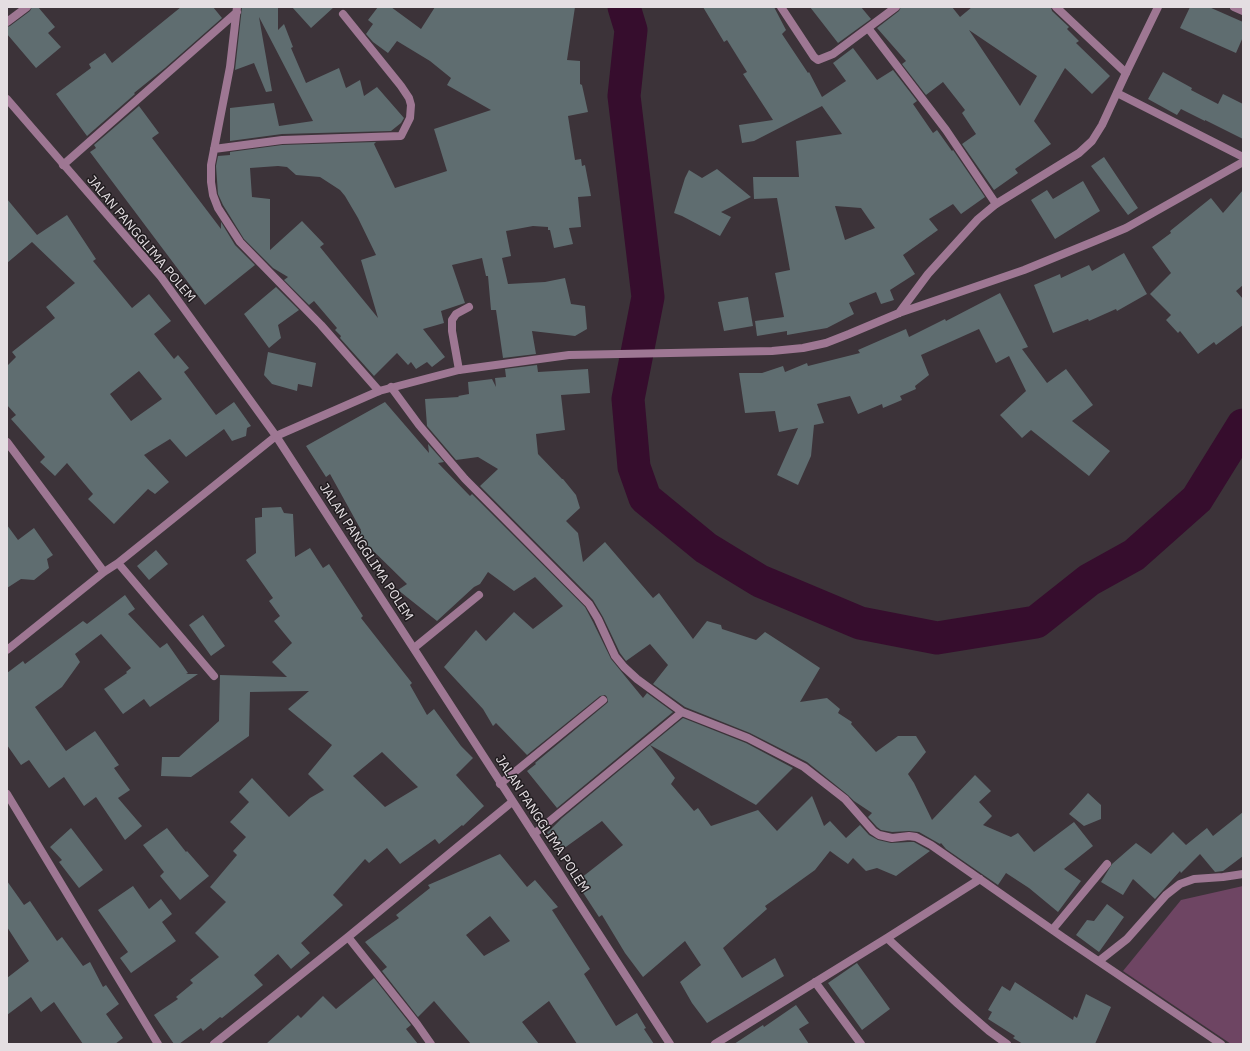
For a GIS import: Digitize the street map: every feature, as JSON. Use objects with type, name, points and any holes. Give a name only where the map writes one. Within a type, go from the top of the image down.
[{"type":"street","points":[[7,22],[27,7]]},
{"type":"street","points":[[781,7],[814,57],[818,60],[832,54],[896,7]]},
{"type":"street","points":[[1056,7],[1126,73]]},
{"type":"street","points":[[899,313],[928,274],[978,219],[996,204],[1079,153],[1092,141],[1102,125],[1158,7]]},
{"type":"street","points":[[1234,7],[1243,11]]},
{"type":"street","points":[[237,10],[230,68],[211,165],[212,188],[218,208],[240,242],[321,325],[378,390]]},
{"type":"street","points":[[63,164],[237,10]]},
{"type":"street","points":[[214,149],[282,140],[401,136],[410,118],[411,105],[409,98],[402,86],[343,14]]},
{"type":"street","points":[[868,28],[946,130],[996,204]]},
{"type":"street","points":[[1117,93],[1243,157]]},
{"type":"street","name":"JALAN PANGGLIMA POLEM","points":[[7,99],[161,277],[276,436],[414,648],[500,784],[670,1044]]},
{"type":"street","points":[[7,650],[104,572],[118,564],[276,436],[378,390],[459,370],[569,355],[780,350],[803,348],[826,343],[899,313],[1024,270],[1095,242],[1126,228],[1243,162]]},
{"type":"street","points":[[459,370],[452,331],[452,320],[456,314],[469,308]]},
{"type":"street","points":[[391,387],[419,425],[465,479],[589,604],[598,619],[615,656],[637,679],[682,712],[748,738],[799,764],[818,776],[845,799],[873,831],[892,838],[909,836],[921,839],[953,859],[1052,930],[1221,1044]]},
{"type":"street","points":[[7,442],[104,572]]},
{"type":"street","points":[[118,564],[214,676]]},
{"type":"street","points":[[414,648],[479,595]]},
{"type":"street","points":[[500,784],[603,700]]},
{"type":"street","points":[[534,834],[682,712]]},
{"type":"street","points":[[7,794],[158,1044]]},
{"type":"street","points":[[214,1044],[348,937],[512,802]]},
{"type":"street","points":[[1052,930],[1107,864]]},
{"type":"street","points":[[1099,961],[1127,939],[1166,895],[1180,884],[1194,879],[1243,874]]},
{"type":"street","points":[[715,1044],[980,879]]},
{"type":"street","points":[[348,937],[431,1044]]},
{"type":"street","points":[[887,938],[958,1004],[989,1031],[1007,1044]]},
{"type":"street","points":[[815,982],[861,1044]]},
{"type":"shaded area","points":[[1243,886],[1243,1044],[1231,1044],[1123,971],[1181,900]]},
{"type":"building","points":[[32,7],[38,7],[55,27],[48,33],[61,47],[36,68],[7,34],[7,27],[30,11]]},
{"type":"building","points":[[181,7],[213,7],[222,18],[134,93],[135,94],[87,136],[56,94],[91,68],[89,64],[105,53],[112,63]]},
{"type":"building","points":[[242,7],[278,7],[278,30],[284,24],[293,47],[291,48],[306,83],[339,68],[346,88],[360,80],[364,96],[377,87],[404,118],[401,123],[391,131],[282,134],[230,141],[230,108],[274,103],[279,126],[313,121],[259,17],[272,91],[266,92],[254,63],[235,70]]},
{"type":"building","points":[[292,7],[334,7],[311,28]]},
{"type":"building","points":[[378,7],[391,7],[421,29],[435,7],[575,7],[567,60],[580,61],[580,84],[582,85],[588,112],[568,116],[575,160],[581,159],[582,166],[585,165],[591,196],[578,197],[581,227],[569,228],[573,244],[554,248],[548,227],[533,226],[506,231],[511,256],[502,258],[508,284],[545,282],[565,278],[571,304],[585,306],[587,329],[575,336],[532,331],[536,354],[503,358],[496,310],[491,310],[488,276],[486,276],[482,258],[452,265],[465,303],[441,311],[444,323],[423,329],[445,357],[432,367],[427,362],[416,369],[411,362],[408,365],[397,353],[374,376],[340,338],[341,336],[335,330],[337,328],[314,301],[309,305],[284,280],[288,277],[273,268],[244,239],[218,194],[216,166],[218,156],[230,155],[230,152],[282,145],[376,142],[374,144],[395,188],[447,171],[434,129],[491,110],[447,85],[451,78],[430,61],[397,41],[388,53],[373,42],[366,34],[373,24],[368,20]],"holes":[[[278,166],[287,167],[296,175],[320,177],[340,190],[345,196],[358,218],[376,255],[361,260],[378,318],[320,247],[324,244],[302,221],[270,250],[270,199],[252,197],[250,168]]]},
{"type":"building","points":[[703,7],[774,7],[786,30],[782,34],[808,73],[809,72],[822,97],[846,81],[833,63],[853,48],[877,80],[893,70],[917,101],[913,104],[933,133],[937,130],[952,151],[953,150],[985,197],[961,214],[953,204],[929,219],[938,230],[903,255],[915,274],[890,290],[894,300],[881,304],[876,292],[849,303],[854,314],[827,328],[787,335],[787,331],[757,336],[755,321],[784,317],[775,273],[790,270],[777,198],[754,199],[753,177],[799,177],[796,141],[842,134],[822,106],[754,141],[742,143],[739,125],[773,120],[743,74],[747,72],[727,40],[724,42]],"holes":[[[835,206],[861,208],[875,228],[845,240]]]},
{"type":"building","points":[[810,7],[861,7],[871,19],[838,43]]},
{"type":"building","points":[[901,7],[952,7],[960,17],[972,7],[1051,7],[1052,11],[1069,27],[1067,29],[1079,41],[1076,43],[1110,76],[1092,94],[1065,68],[1034,121],[1051,144],[1015,169],[1018,173],[994,190],[962,144],[976,134],[962,113],[965,110],[943,82],[926,95],[902,64],[906,61],[877,28],[899,11]],"holes":[[[969,30],[1037,76],[1020,106]]]},
{"type":"building","points":[[1190,7],[1209,7],[1243,22],[1243,37],[1236,53],[1180,28]]},
{"type":"building","points":[[1163,72],[1192,88],[1191,90],[1218,104],[1223,94],[1243,104],[1243,139],[1181,109],[1177,115],[1148,99]]},
{"type":"building","points":[[139,106],[159,133],[152,138],[221,229],[221,222],[235,245],[255,265],[205,305],[90,152],[96,148],[94,145]]},
{"type":"building","points":[[1104,157],[1138,208],[1128,215],[1091,166]]},
{"type":"building","points":[[717,169],[751,197],[721,212],[731,217],[720,236],[674,213],[689,170],[702,178]]},
{"type":"building","points":[[1083,181],[1100,211],[1055,239],[1031,200],[1047,190],[1053,199]]},
{"type":"building","points":[[1243,190],[1243,285],[1236,291],[1243,299],[1243,325],[1216,345],[1214,342],[1198,354],[1180,331],[1178,333],[1166,320],[1171,315],[1150,294],[1171,273],[1152,247],[1171,233],[1170,231],[1211,198],[1223,213]]},
{"type":"building","points":[[7,199],[37,235],[67,215],[96,259],[93,261],[132,308],[149,294],[171,321],[154,334],[174,359],[178,355],[189,368],[184,372],[216,415],[234,402],[251,426],[247,428],[246,436],[232,441],[224,429],[186,457],[170,439],[144,455],[169,482],[155,494],[148,489],[114,524],[88,499],[93,494],[67,463],[55,476],[40,462],[45,457],[11,419],[16,415],[7,405],[7,366],[16,357],[12,352],[55,318],[46,307],[75,283],[32,242],[7,263]],"holes":[[[139,371],[162,399],[131,421],[110,394]]]},
{"type":"building","points":[[1124,253],[1147,294],[1117,311],[1116,309],[1089,321],[1088,319],[1053,333],[1034,285],[1060,274],[1061,278],[1089,265],[1092,271]]},
{"type":"building","points":[[276,287],[299,310],[278,325],[281,338],[269,348],[244,314]]},
{"type":"building","points":[[1000,293],[1028,347],[1022,349],[1047,383],[1066,369],[1093,405],[1072,421],[1110,451],[1089,476],[1031,430],[1022,438],[1000,415],[1026,391],[1009,356],[996,363],[979,329],[921,355],[929,375],[915,386],[916,389],[900,396],[902,400],[883,408],[882,404],[858,414],[850,396],[817,404],[824,423],[814,425],[811,456],[798,485],[777,475],[798,428],[779,432],[775,411],[745,413],[739,373],[762,373],[783,366],[785,372],[807,363],[808,366],[860,353],[858,350],[906,329],[909,337],[945,319],[946,321]]},
{"type":"building","points":[[748,297],[753,326],[724,331],[718,302]]},
{"type":"building","points":[[268,352],[316,363],[312,387],[298,384],[297,391],[272,384],[264,375]]},
{"type":"building","points":[[537,365],[538,372],[588,369],[590,393],[561,395],[565,430],[536,434],[538,454],[563,479],[576,495],[580,508],[566,521],[578,533],[583,562],[605,542],[653,598],[659,593],[693,639],[707,621],[721,625],[722,629],[756,640],[765,632],[796,652],[820,668],[800,702],[827,698],[840,709],[838,713],[852,722],[851,724],[876,752],[898,736],[916,736],[926,752],[908,774],[932,820],[975,775],[991,791],[979,802],[992,816],[983,825],[1011,837],[1018,833],[1034,852],[1074,822],[1093,846],[1064,869],[1081,881],[1058,912],[1029,888],[1006,873],[998,885],[946,849],[941,843],[940,844],[919,832],[892,832],[881,830],[868,817],[872,813],[854,801],[807,762],[750,733],[685,707],[653,684],[668,665],[650,644],[626,661],[620,653],[593,600],[480,486],[498,469],[478,457],[456,460],[427,426],[425,399],[459,397],[458,396],[469,394],[468,382],[492,379],[496,387],[495,378],[506,377],[505,369]]},
{"type":"building","points":[[385,402],[429,453],[428,444],[444,462],[438,463],[470,496],[472,494],[585,607],[611,659],[643,698],[647,693],[673,712],[557,808],[527,771],[606,704],[608,702],[607,697],[605,695],[600,696],[527,755],[496,723],[493,726],[483,709],[444,667],[476,630],[486,641],[514,612],[533,629],[563,606],[535,577],[514,591],[488,572],[480,584],[474,587],[437,621],[398,590],[407,584],[356,534],[361,530],[330,474],[326,477],[306,446]]},
{"type":"building","points":[[281,507],[284,513],[293,514],[295,557],[310,548],[323,568],[329,564],[363,616],[361,618],[412,683],[410,685],[427,715],[434,709],[461,746],[473,758],[456,775],[484,806],[463,826],[462,825],[439,844],[435,839],[400,864],[387,848],[369,863],[365,859],[333,895],[343,905],[301,943],[310,953],[291,969],[278,954],[254,975],[263,985],[222,1018],[220,1017],[203,1031],[201,1028],[179,1044],[174,1044],[154,1015],[178,999],[176,997],[193,983],[190,980],[219,957],[195,933],[226,902],[210,887],[237,855],[233,851],[246,837],[230,822],[249,802],[239,792],[252,778],[289,817],[310,798],[324,790],[308,774],[332,745],[288,709],[309,691],[250,692],[249,736],[191,777],[161,776],[162,757],[179,757],[219,721],[220,675],[287,677],[272,662],[292,643],[274,621],[280,616],[269,601],[273,598],[246,560],[256,553],[255,518],[262,517],[262,508]],"holes":[[[382,752],[418,787],[385,807],[353,776]]]},
{"type":"building","points":[[7,525],[18,540],[34,528],[53,555],[47,559],[49,568],[34,580],[21,579],[7,588]]},
{"type":"building","points":[[156,550],[168,564],[149,580],[137,566]]},
{"type":"building","points":[[125,595],[135,609],[128,614],[160,648],[167,643],[188,673],[186,674],[198,674],[150,707],[144,699],[123,714],[104,689],[127,673],[126,672],[131,668],[101,634],[75,654],[80,662],[62,687],[35,707],[66,751],[95,731],[119,765],[114,768],[130,790],[118,798],[142,826],[125,840],[96,797],[84,806],[64,777],[49,788],[29,760],[21,765],[7,745],[7,673],[23,661],[25,664],[83,621],[87,624]]},
{"type":"building","points":[[203,615],[225,646],[211,656],[189,625]]},
{"type":"building","points":[[683,718],[746,743],[793,768],[756,805],[650,745]]},
{"type":"building","points":[[650,745],[675,778],[671,784],[694,811],[698,808],[711,826],[758,810],[777,831],[812,796],[824,826],[830,821],[846,838],[860,825],[869,835],[878,840],[891,843],[914,842],[930,851],[896,876],[877,868],[866,871],[853,858],[848,864],[830,851],[815,870],[765,906],[767,909],[723,948],[742,978],[775,958],[784,976],[707,1023],[692,1003],[680,982],[701,965],[685,941],[643,977],[625,953],[602,915],[599,917],[576,882],[623,845],[602,821],[563,849],[547,833],[562,818]]},
{"type":"building","points":[[1088,793],[1101,805],[1101,819],[1084,826],[1069,814]]},
{"type":"building","points":[[1243,812],[1243,856],[1223,871],[1215,872],[1200,854],[1181,873],[1180,871],[1155,899],[1133,879],[1123,895],[1101,882],[1112,864],[1136,843],[1151,854],[1173,832],[1186,845],[1207,828],[1213,836]]},
{"type":"building","points":[[71,828],[103,870],[79,888],[59,862],[62,860],[50,847]]},
{"type":"building","points":[[167,828],[186,852],[187,851],[209,876],[180,900],[160,876],[164,872],[143,845]]},
{"type":"building","points":[[500,854],[527,887],[535,880],[558,907],[552,910],[590,969],[584,974],[616,1026],[637,1013],[646,1028],[644,1029],[654,1044],[577,1044],[549,1001],[522,1022],[539,1044],[471,1044],[434,1001],[418,1017],[382,971],[387,967],[365,942],[399,918],[396,915],[430,888],[428,885]],"holes":[[[490,916],[510,941],[484,956],[466,935]]]},
{"type":"building","points":[[7,881],[24,905],[30,901],[57,941],[62,937],[83,966],[90,962],[103,987],[106,985],[119,1004],[106,1014],[123,1038],[115,1044],[83,1044],[54,1002],[41,1012],[31,997],[7,1015],[7,978],[29,961],[7,927]]},
{"type":"building","points":[[133,886],[149,909],[161,899],[172,914],[162,922],[176,941],[131,973],[120,958],[128,952],[98,910]]},
{"type":"building","points":[[1107,904],[1124,917],[1099,952],[1076,935],[1087,920],[1094,921]]},
{"type":"building","points":[[857,963],[890,1009],[862,1030],[828,983]]},
{"type":"building","points":[[374,978],[411,1025],[406,1029],[418,1044],[266,1044],[298,1015],[301,1018],[323,996],[336,1009]]},
{"type":"building","points":[[1015,982],[1073,1020],[1074,1016],[1077,1018],[1086,994],[1111,1007],[1095,1044],[1023,1044],[1013,1038],[1015,1036],[988,1019],[992,1012],[988,1010],[1002,986],[1010,991]]},
{"type":"building","points":[[796,1005],[809,1023],[799,1029],[809,1044],[734,1044],[763,1025],[764,1027]]},
{"type":"waterway","points":[[624,7],[631,30],[624,96],[648,297],[628,399],[634,467],[645,498],[706,548],[760,581],[860,623],[937,638],[1036,622],[1089,580],[1134,555],[1197,499],[1243,425]]}]
